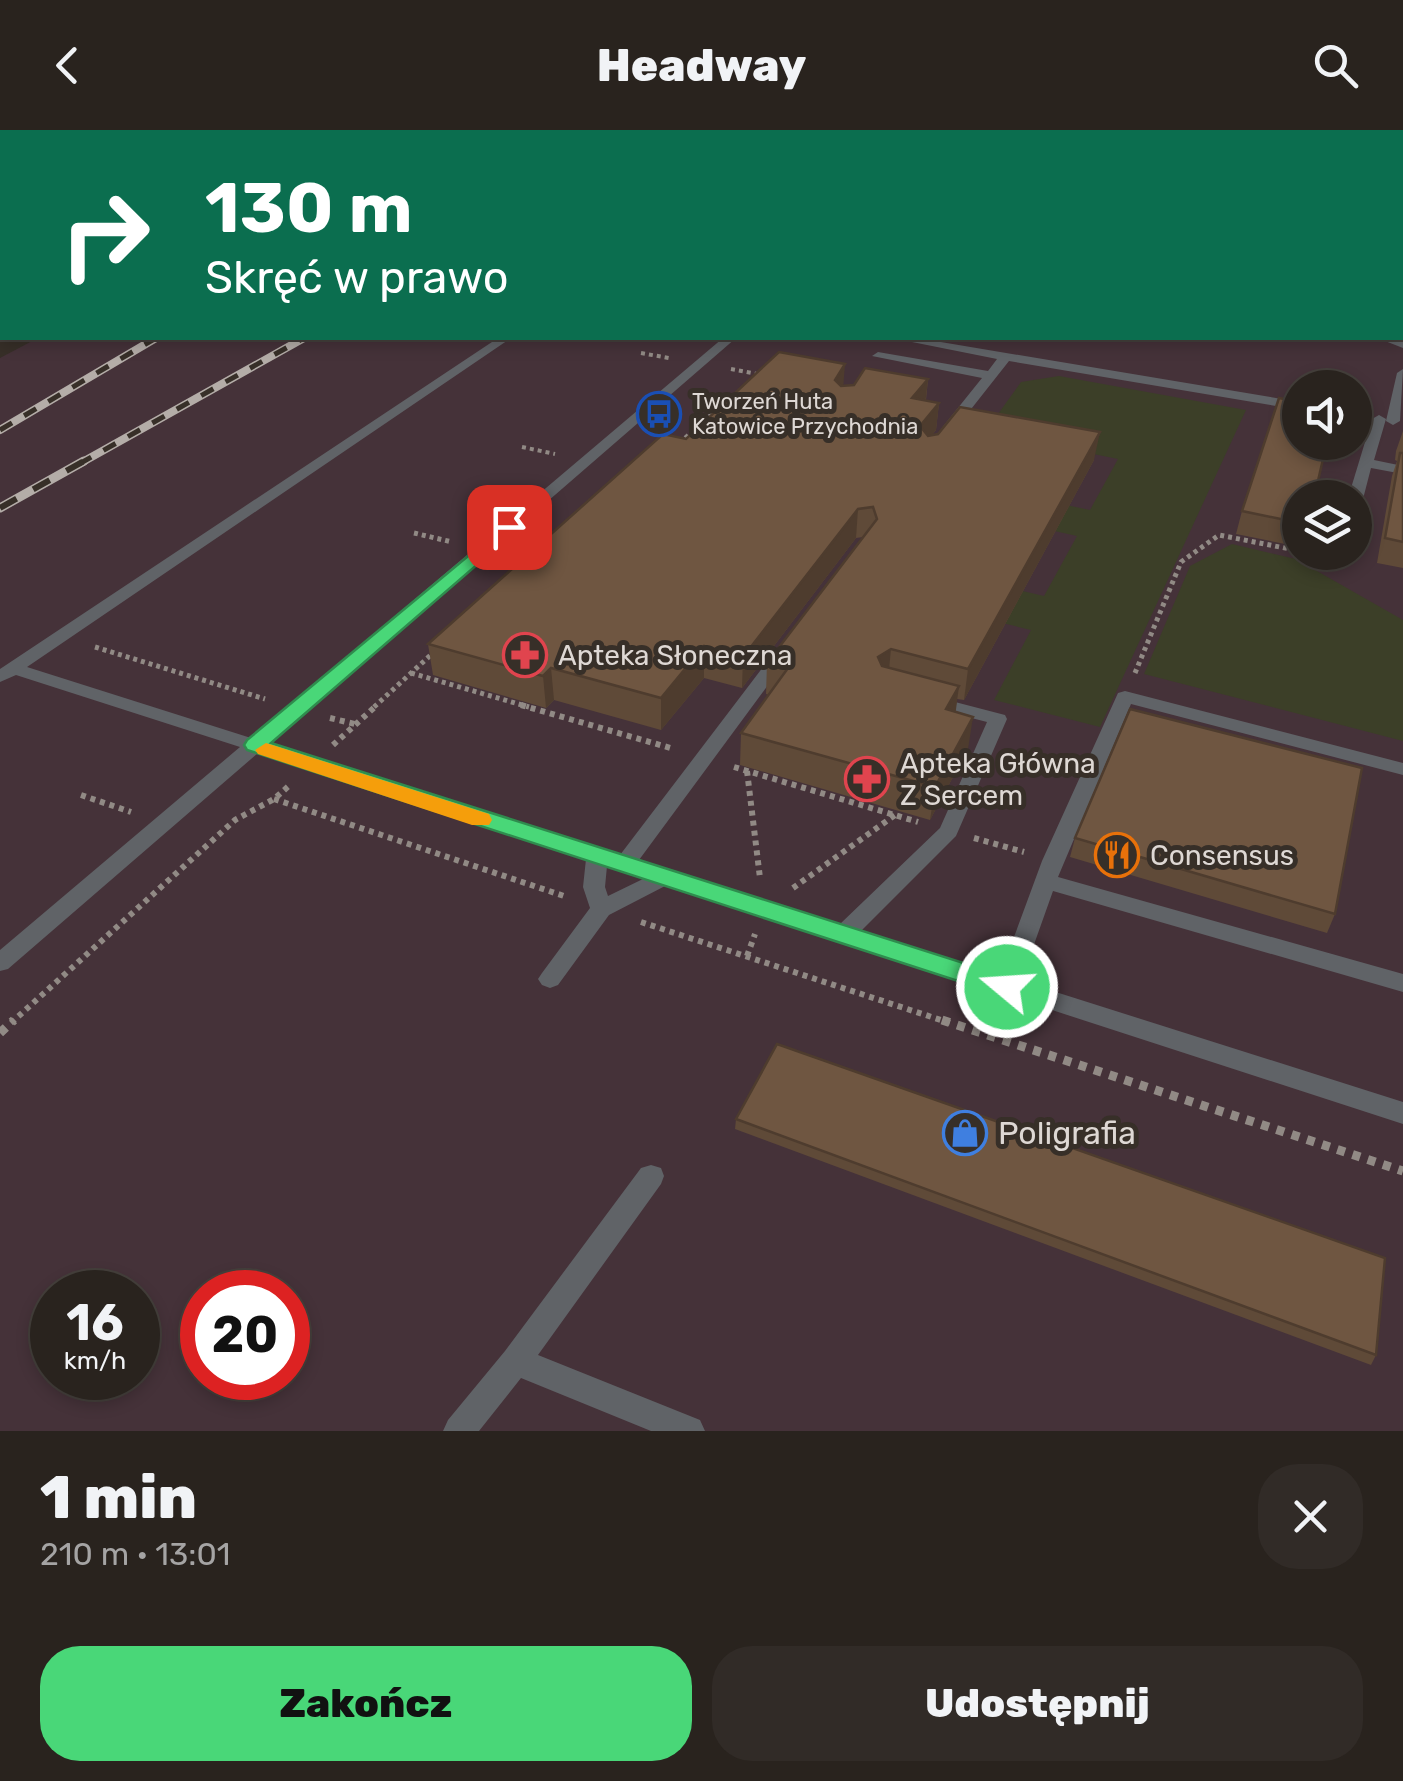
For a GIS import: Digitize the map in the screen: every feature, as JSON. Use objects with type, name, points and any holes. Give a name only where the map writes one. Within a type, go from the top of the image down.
[{"type":"lane","points":[[7,673],[502,340]]},
{"type":"lane","points":[[0,963],[728,340]]},
{"type":"lane","points":[[893,340],[874,361],[990,376]]},
{"type":"lane","points":[[907,340],[1282,403]]},
{"type":"lane","points":[[938,442],[1006,356]]},
{"type":"lane","points":[[1361,480],[1403,373]]},
{"type":"lane","points":[[1366,463],[1403,470]]},
{"type":"lane","points":[[624,865],[796,635]]},
{"type":"lane","points":[[7,673],[255,745],[310,766],[1403,1112]]},
{"type":"lane","points":[[843,935],[949,831],[998,719],[906,695]]},
{"type":"lane","points":[[1007,987],[1049,871],[1124,697],[1403,769]]},
{"type":"lane","points":[[597,856],[594,888],[602,909]]},
{"type":"lane","points":[[1049,871],[1403,983]]},
{"type":"lane","points":[[550,979],[602,909],[664,878]]},
{"type":"lane","points":[[459,1431],[516,1361],[651,1176]]},
{"type":"lane","points":[[516,1361],[688,1431]]},
{"type":"path","points":[[641,353],[771,375]]},
{"type":"path","points":[[743,387],[757,375]]},
{"type":"path","points":[[673,448],[729,399]]},
{"type":"path","points":[[1124,697],[1181,562],[1220,535],[1282,547]]},
{"type":"path","points":[[60,637],[355,724]]},
{"type":"path","points":[[0,1033],[235,820],[274,799],[436,650]]},
{"type":"path","points":[[411,673],[949,831],[1049,871]]},
{"type":"path","points":[[746,956],[764,910],[747,770]]},
{"type":"path","points":[[274,799],[1403,1171]]},
{"type":"path","points":[[764,910],[895,815]]},
{"type":"shaded area","points":[[34,340],[1403,340],[1403,1431],[0,1431],[0,358]]},
{"type":"green space","points":[[1059,376],[1246,410],[1100,727],[994,700],[1031,630],[919,603],[940,572],[1044,596],[1077,536],[982,515],[999,491],[1090,510],[1118,459],[985,432],[1021,382]]},
{"type":"green space","points":[[1232,544],[1282,556],[1282,570],[1315,570],[1403,620],[1403,741],[1144,674],[1190,566]]},
{"type":"building","points":[[779,352],[845,364],[835,380],[841,386],[854,385],[865,368],[928,379],[912,398],[939,403],[920,426],[928,436],[938,434],[960,407],[1100,432],[968,669],[891,649],[878,657],[882,666],[959,686],[946,709],[973,717],[935,787],[741,733],[788,668],[767,663],[877,519],[873,507],[858,509],[743,657],[704,646],[661,698],[551,668],[543,676],[428,644],[663,434],[686,439]]},
{"type":"building","points":[[1279,398],[1282,399],[1282,460],[1323,460],[1318,480],[1282,480],[1282,519],[1242,511]]},
{"type":"building","points":[[1403,453],[1403,542],[1385,538]]},
{"type":"building","points":[[1130,709],[1362,768],[1335,914],[1075,838]]},
{"type":"building","points":[[777,1044],[1385,1258],[1376,1355],[736,1119]]},
{"type":"railway","points":[[0,430],[153,340]]},
{"type":"railway","points":[[79,464],[300,340]]},
{"type":"railway","points":[[0,508],[84,461]]},
{"type":"slow traffic","points":[[266,750],[480,820]]},
{"type":"place","name":"Tworzeń Huta Katowice Przychodnia","points":[[659,414]]},
{"type":"place","name":"Apteka Słoneczna","points":[[525,655]]},
{"type":"place","name":"Apteka Główna Z Sercem","points":[[867,779]]},
{"type":"place","name":"Consensus","points":[[1117,855]]},
{"type":"place","name":"Poligrafia","points":[[965,1133]]},
{"type":"route","points":[[509,527],[255,745],[310,766],[1007,987]]}]
